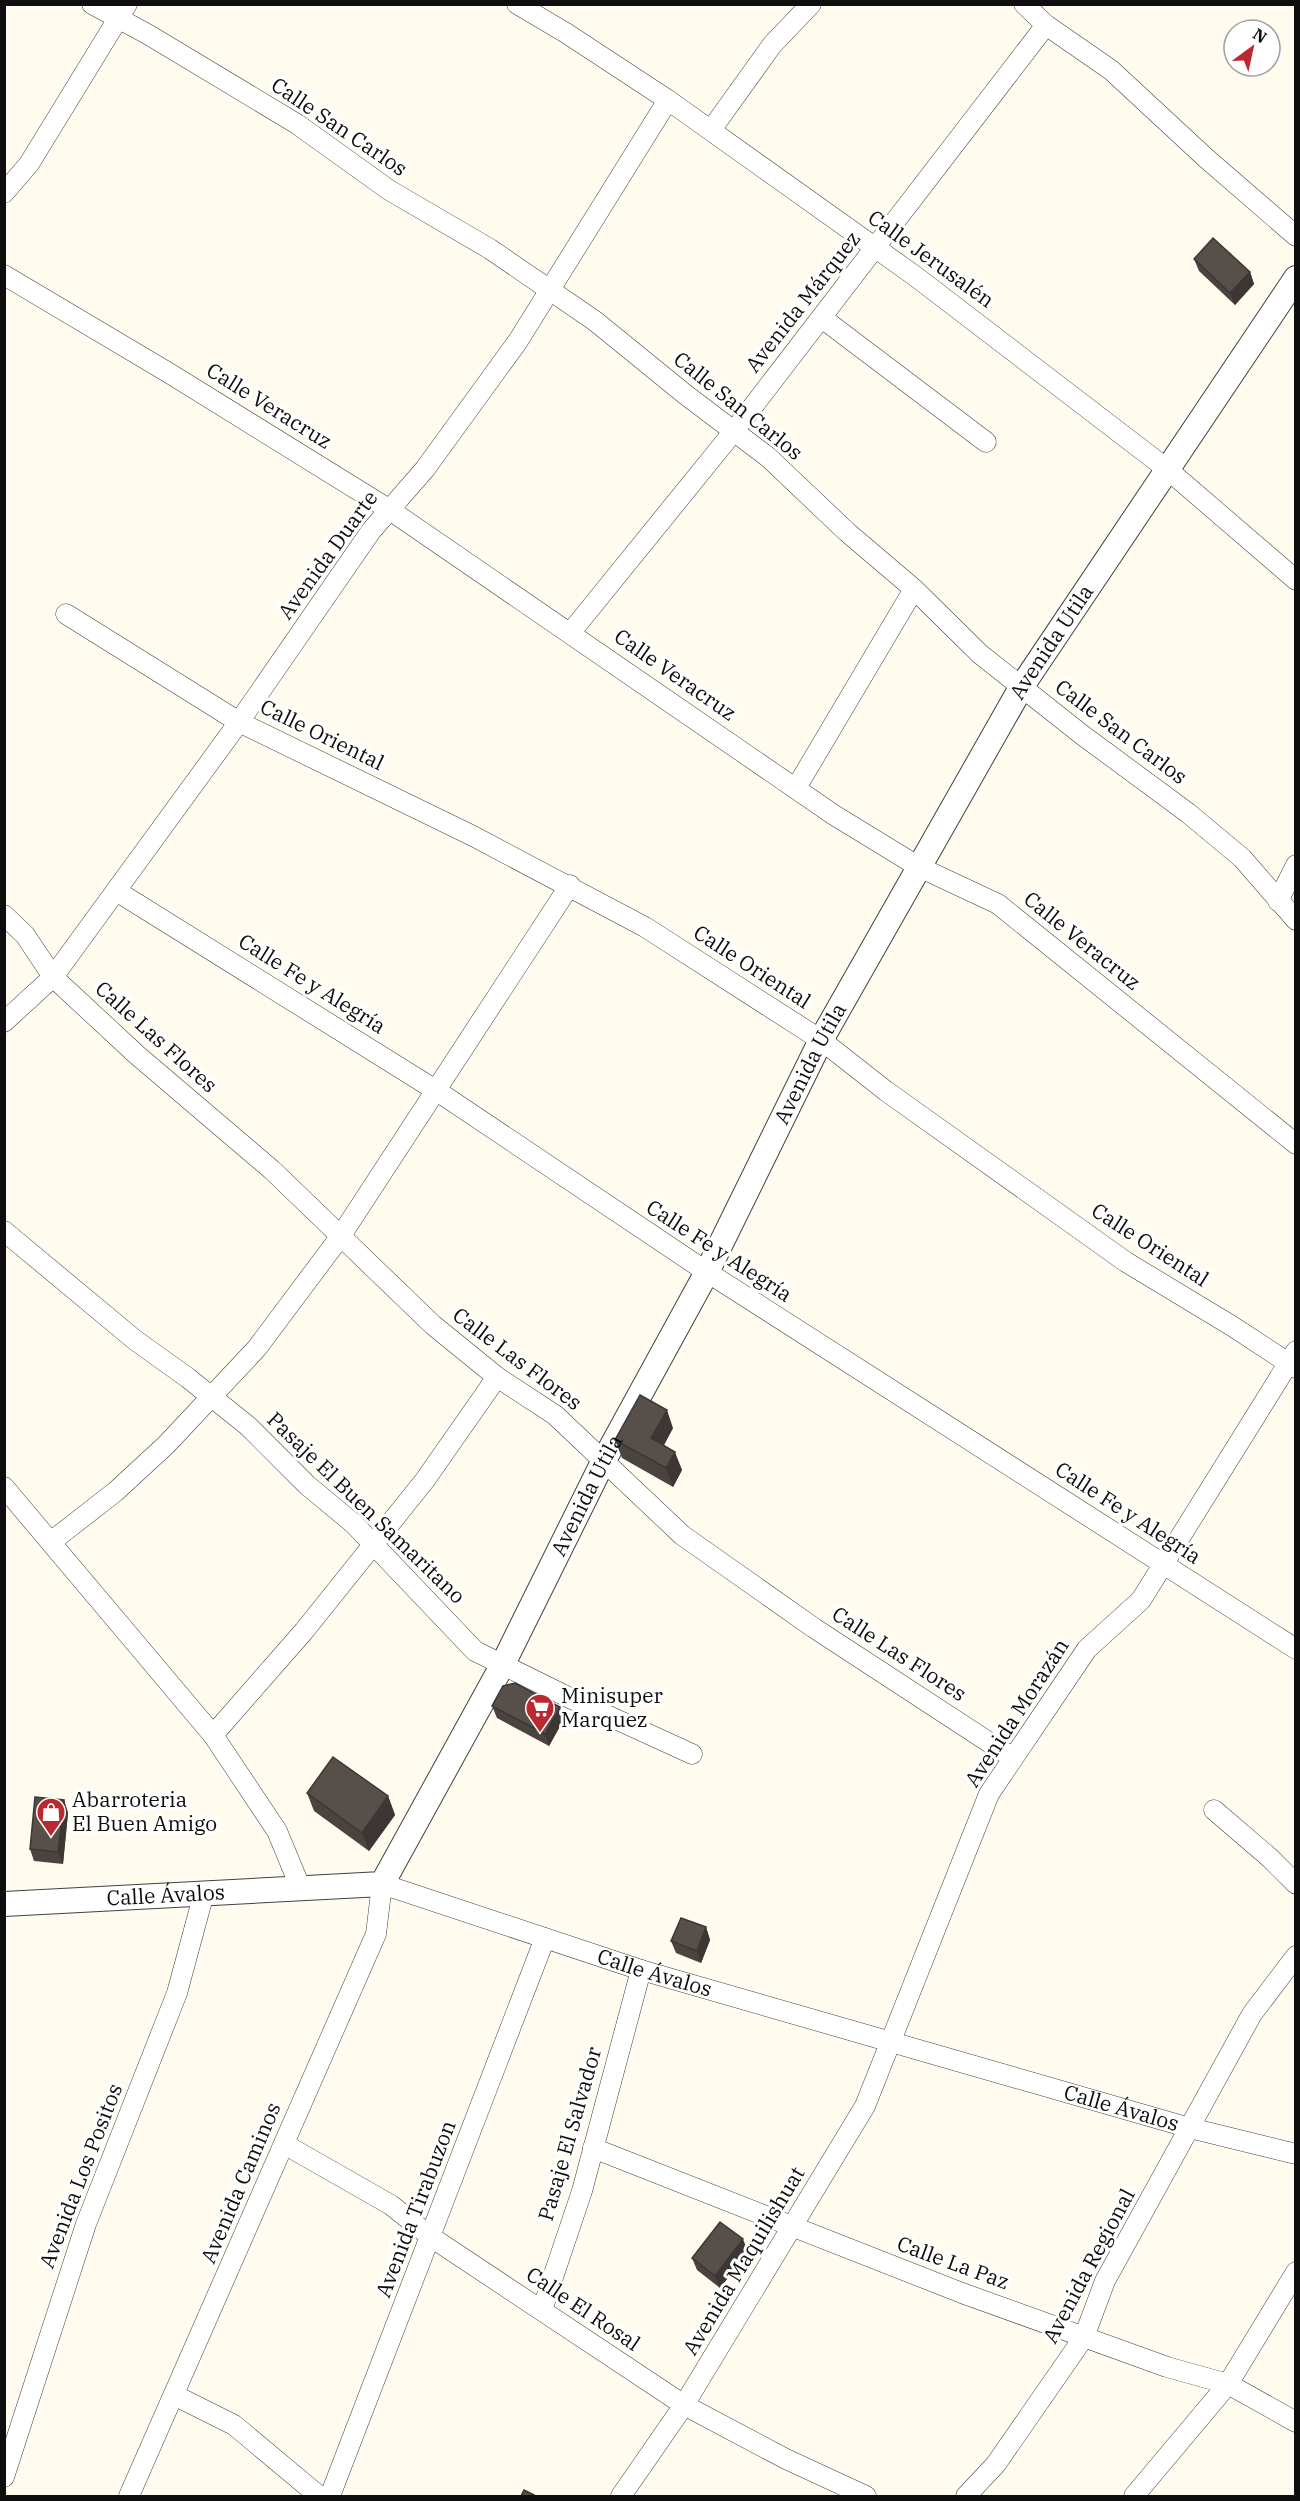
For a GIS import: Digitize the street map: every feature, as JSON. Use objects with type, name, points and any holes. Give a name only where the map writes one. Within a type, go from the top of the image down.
[{"type":"street","name":"Calle San Carlos","points":[[92,4],[122,11],[297,124],[389,190],[490,249],[595,321],[686,395],[768,457],[847,532],[914,589],[980,654],[1081,734],[1188,813],[1242,858],[1296,920]]},
{"type":"street","name":"Calle Jerusalén","points":[[517,4],[542,11],[566,33],[711,130],[1008,346],[1167,469],[1296,580]]},
{"type":"street","points":[[711,130],[772,45],[811,4]]},
{"type":"street","points":[[1024,4],[1046,25],[1111,70],[1207,159],[1296,236]]},
{"type":"street","points":[[4,193],[29,164],[122,11]]},
{"type":"street","name":"Avenida Márquez","points":[[571,632],[734,431],[1046,25]]},
{"type":"street","name":"Avenida Duarte","points":[[4,1022],[53,977],[239,722],[364,541],[425,468],[512,350],[668,100]]},
{"type":"street","name":"Calle Veracruz","points":[[4,275],[190,386],[390,510],[571,632],[834,815],[920,867],[998,904],[1296,1144]]},
{"type":"street","name":"Avenida Utila","points":[[382,1884],[503,1664],[603,1462],[706,1272],[821,1040],[1022,686],[1296,279]]},
{"type":"street","points":[[822,318],[986,442]]},
{"type":"street","points":[[796,788],[914,589]]},
{"type":"street","name":"Calle Oriental","points":[[66,614],[239,722],[570,885],[645,927],[821,1040],[886,1091],[1126,1262],[1293,1361]]},
{"type":"street","points":[[1278,901],[1296,865]]},
{"type":"street","points":[[52,1541],[115,1492],[166,1445],[257,1348],[340,1237],[570,885]]},
{"type":"street","name":"Calle Fe y Alegría","points":[[117,892],[437,1090],[706,1272],[1296,1648]]},
{"type":"street","name":"Calle Las Flores","points":[[4,915],[25,935],[53,977],[137,1055],[272,1170],[433,1325],[497,1377],[555,1415],[682,1535],[814,1628],[1013,1758]]},
{"type":"street","name":"Pasaje El Buen Samaritano","points":[[4,1231],[135,1340],[248,1426],[307,1485],[354,1524],[475,1651],[692,1754]]},
{"type":"street","name":"Avenida Morazán","points":[[891,2042],[989,1794],[1088,1649],[1141,1600],[1293,1361]]},
{"type":"street","points":[[213,1735],[304,1631],[425,1480],[497,1377]]},
{"type":"street","points":[[4,1487],[52,1541],[213,1735],[277,1831],[301,1888]]},
{"type":"street","points":[[1214,1810],[1270,1858],[1296,1884]]},
{"type":"street","name":"Calle Ávalos","points":[[4,1904],[382,1884],[641,1970],[1190,2128],[1296,2154]]},
{"type":"street","name":"Avenida Caminos","points":[[129,2496],[376,1934],[382,1884]]},
{"type":"street","name":"Avenida Los Positos","points":[[4,2477],[86,2224],[177,1993],[204,1893]]},
{"type":"street","name":"Avenida Tirabuzon","points":[[330,2496],[544,1938]]},
{"type":"street","name":"Avenida Regional","points":[[966,2496],[996,2463],[1084,2337],[1105,2281],[1252,2014],[1296,1956]]},
{"type":"street","name":"Pasaje El Salvador","points":[[542,2310],[582,2191],[641,1970]]},
{"type":"street","name":"Avenida Maquilishuat","points":[[621,2496],[684,2405],[865,2106],[891,2042]]},
{"type":"street","name":"Calle El Rosal","points":[[284,2144],[391,2205],[431,2237],[684,2405],[866,2496]]},
{"type":"street","name":"Calle La Paz","points":[[593,2148],[792,2228],[1084,2337],[1167,2367],[1228,2384],[1296,2422]]},
{"type":"street","points":[[1134,2496],[1228,2384],[1296,2272]]},
{"type":"street","points":[[174,2395],[234,2425],[319,2496]]},
{"type":"building","points":[[1213,238],[1250,272],[1230,293],[1194,259]]},
{"type":"building","points":[[640,1395],[667,1410],[651,1438],[675,1452],[666,1468],[615,1440]]},
{"type":"building","points":[[515,1683],[560,1707],[545,1734],[492,1706],[503,1686]]},
{"type":"building","points":[[333,1757],[388,1796],[362,1833],[307,1793]]},
{"type":"building","name":"Abarroteria El Buen Amigo","points":[[35,1797],[64,1800],[58,1852],[30,1849]]},
{"type":"building","points":[[681,1918],[706,1927],[697,1951],[671,1941]]},
{"type":"building","points":[[720,2222],[743,2239],[715,2276],[692,2258]]},
{"type":"building","points":[[524,2490],[536,2496],[521,2496]]},
{"type":"place","name":"Minisuper Marquez","points":[[540,1734]]},
{"type":"place","name":"Abarroteria El Buen Amigo","points":[[51,1838]]}]
